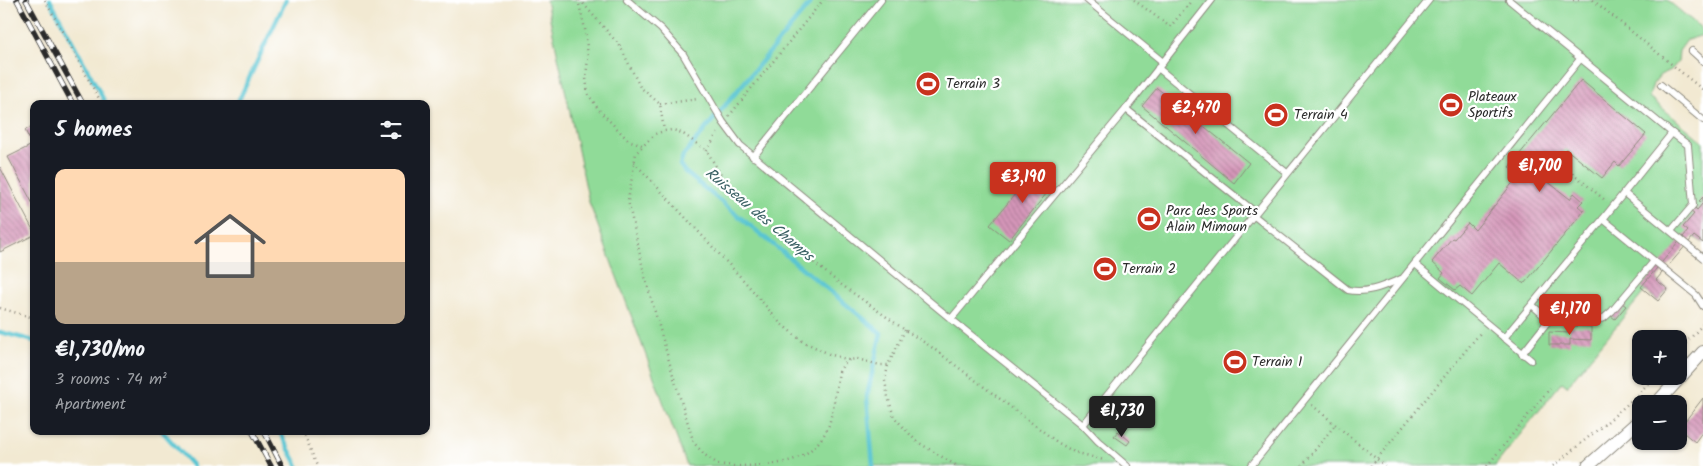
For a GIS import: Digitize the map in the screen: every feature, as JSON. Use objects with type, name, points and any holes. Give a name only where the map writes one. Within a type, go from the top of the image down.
[{"type":"street","points":[[1664,395],[1703,352]]},
{"type":"street","points":[[1588,466],[1632,427]]},
{"type":"lane","points":[[626,0],[661,29],[683,54],[740,145],[1083,425],[1127,466]]},
{"type":"lane","points":[[753,157],[881,0]]},
{"type":"lane","points":[[1087,0],[1163,62]]},
{"type":"lane","points":[[951,319],[1126,109],[1212,0]]},
{"type":"lane","points":[[1083,425],[1429,0]]},
{"type":"lane","points":[[1509,0],[1688,145],[1693,205],[1671,231]]},
{"type":"lane","points":[[1692,51],[1703,60]]},
{"type":"lane","points":[[1251,466],[1581,58]]},
{"type":"lane","points":[[1158,68],[1287,173]]},
{"type":"lane","points":[[1661,85],[1703,120]]},
{"type":"lane","points":[[1126,109],[1348,290],[1358,292],[1369,291],[1402,279]]},
{"type":"lane","points":[[1504,338],[1672,133]]},
{"type":"lane","points":[[1624,193],[1703,258]]},
{"type":"lane","points":[[1603,219],[1696,295],[1703,306]]},
{"type":"lane","points":[[1532,305],[1549,320],[1596,320],[1604,318],[1654,261]]},
{"type":"lane","points":[[1415,264],[1530,360]]},
{"type":"lane","points":[[1522,354],[1549,320]]},
{"type":"path","points":[[45,0],[100,100]]},
{"type":"path","points":[[579,0],[620,46],[640,87],[660,104],[664,131]]},
{"type":"path","points":[[579,0],[588,57],[586,78],[588,94],[599,110],[628,140],[642,145]]},
{"type":"path","points":[[707,151],[723,120],[824,0]]},
{"type":"path","points":[[1134,0],[1170,27],[1192,0]]},
{"type":"path","points":[[1573,0],[1583,0]]},
{"type":"path","points":[[1593,0],[1703,90]]},
{"type":"path","points":[[660,104],[710,97]]},
{"type":"path","points":[[734,466],[718,464],[705,455],[694,443],[672,375],[628,201],[636,153],[655,134],[664,131],[673,130],[682,133],[707,151],[739,202],[839,283],[930,346],[1057,442],[1074,452],[1106,461]]},
{"type":"path","points":[[1557,160],[1613,206]]},
{"type":"path","points":[[634,162],[747,284],[780,323],[802,341],[829,354],[849,360],[857,359],[880,365],[888,365]]},
{"type":"path","points":[[0,308],[30,317]]},
{"type":"path","points":[[1371,466],[1487,324]]},
{"type":"path","points":[[1687,342],[1703,324]]},
{"type":"path","points":[[905,330],[888,365],[885,381],[894,417],[916,441],[957,466]]},
{"type":"path","points":[[739,466],[785,463],[800,459],[811,452],[824,436],[830,423],[839,372],[849,360]]},
{"type":"path","points":[[1553,466],[1605,424],[1647,385]]},
{"type":"path","points":[[1487,466],[1550,388]]},
{"type":"path","points":[[1305,400],[1385,466]]},
{"type":"path","points":[[1302,466],[1335,425]]},
{"type":"path","points":[[305,435],[317,466]]},
{"type":"green space","name":"Parc des Sports Alain Mimoun","points":[[546,0],[1667,0],[1700,27],[1703,35],[1687,40],[1679,51],[1678,62],[1671,70],[1660,75],[1653,84],[1649,97],[1703,142],[1703,243],[1693,236],[1656,280],[1668,289],[1658,301],[1645,291],[1567,386],[1562,382],[1495,466],[687,466],[589,202]]},
{"type":"building","points":[[1581,80],[1646,134],[1619,166],[1615,162],[1602,178],[1566,149],[1542,177],[1570,199],[1574,193],[1583,201],[1578,206],[1584,211],[1524,284],[1499,263],[1472,296],[1460,286],[1455,290],[1440,278],[1444,273],[1432,262],[1452,238],[1454,239],[1468,223],[1475,230],[1519,175],[1509,167]]},
{"type":"building","points":[[1157,88],[1249,163],[1234,183],[1142,106]]},
{"type":"building","points":[[30,128],[30,141],[25,130]]},
{"type":"building","points":[[30,146],[30,198],[8,157]]},
{"type":"building","points":[[0,167],[30,224],[30,237],[0,252]]},
{"type":"building","points":[[1036,168],[1055,183],[1009,240],[990,225]]},
{"type":"building","points":[[1703,203],[1703,243],[1694,236],[1656,280],[1668,289],[1658,301],[1641,287],[1688,231],[1683,227],[1694,214],[1691,212],[1695,208],[1697,210]]},
{"type":"building","points":[[1622,303],[1626,306],[1615,319],[1611,316]]},
{"type":"building","points":[[1570,326],[1591,327],[1591,340],[1570,339],[1570,345],[1549,345],[1549,332],[1570,333]]},
{"type":"building","points":[[1703,398],[1703,431],[1695,442],[1687,436],[1687,419]]},
{"type":"building","points":[[1118,431],[1130,441],[1127,445],[1114,436]]},
{"type":"waterway","points":[[50,0],[104,100]]},
{"type":"waterway","points":[[239,100],[286,0]]},
{"type":"waterway","name":"Ruisseau des Champs","points":[[813,0],[683,156],[680,165],[685,172],[881,333],[867,396],[873,466]]},
{"type":"waterway","points":[[0,332],[30,340]]},
{"type":"waterway","points":[[166,435],[193,466]]},
{"type":"waterway","points":[[281,435],[298,466]]},
{"type":"railway","points":[[17,0],[71,100]]},
{"type":"railway","points":[[26,0],[81,100]]},
{"type":"railway","points":[[254,435],[271,466]]},
{"type":"railway","points":[[266,435],[282,466]]},
{"type":"place","name":"Terrain 3","points":[[928,84]]},
{"type":"place","name":"Plateaux Sportifs","points":[[1451,105]]},
{"type":"place","name":"Terrain 4","points":[[1276,115]]},
{"type":"place","name":"Parc des Sports Alain Mimoun","points":[[1149,219]]},
{"type":"place","name":"Terrain 2","points":[[1105,269]]},
{"type":"place","name":"Terrain 1","points":[[1235,362]]}]
